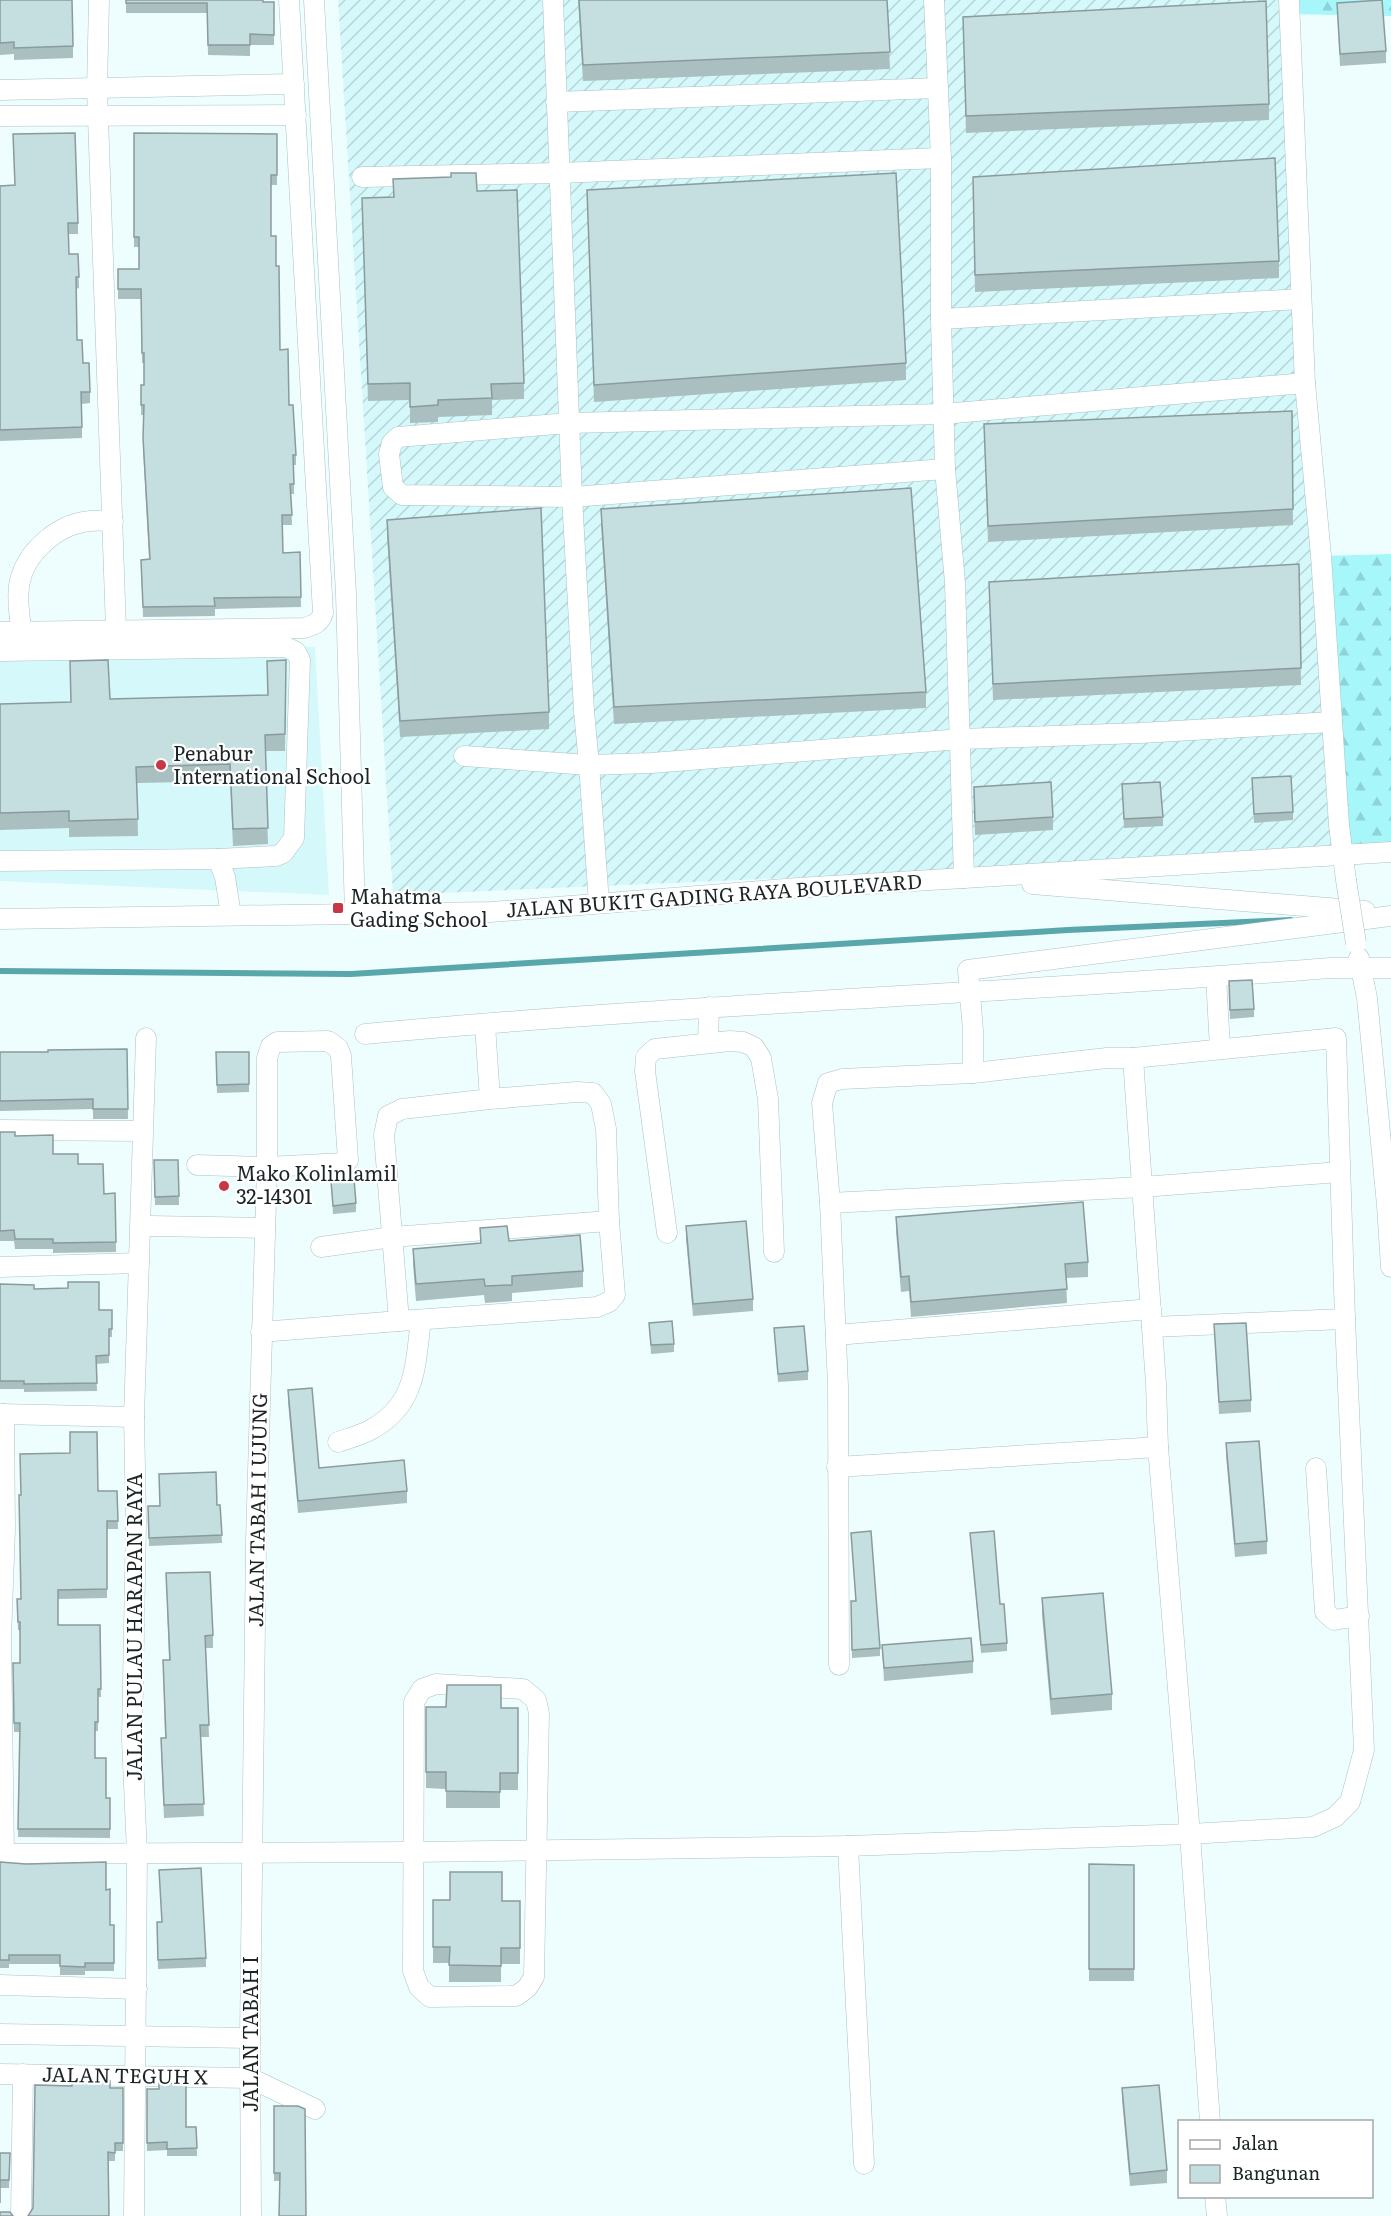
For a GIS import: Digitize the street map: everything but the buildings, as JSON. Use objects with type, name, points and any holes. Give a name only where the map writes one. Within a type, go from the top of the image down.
[{"type":"street","points":[[99,0],[98,115],[116,630]]},
{"type":"street","points":[[0,632],[304,628],[317,624],[322,619],[323,601],[289,0]]},
{"type":"street","points":[[314,0],[346,594],[355,914]]},
{"type":"street","points":[[553,0],[572,497],[584,711],[599,903]]},
{"type":"street","points":[[934,0],[941,158],[943,414],[945,469],[955,583],[964,878],[1391,915]]},
{"type":"street","points":[[1289,0],[1305,383],[1321,556],[1342,854],[1367,998],[1389,1205],[1391,1267]]},
{"type":"street","points":[[0,90],[294,84]]},
{"type":"street","points":[[556,102],[938,88]]},
{"type":"street","points":[[0,116],[296,115]]},
{"type":"street","points":[[362,177],[559,173],[941,158]]},
{"type":"street","points":[[941,319],[1300,299]]},
{"type":"street","points":[[945,469],[572,497],[402,495],[393,487],[389,454],[392,443],[398,437],[569,423],[943,414],[1305,383]]},
{"type":"street","points":[[22,632],[17,608],[19,583],[29,561],[44,541],[65,528],[88,521],[113,521]]},
{"type":"street","points":[[0,651],[286,647],[296,652],[300,660],[294,838],[283,853],[276,856],[218,859],[0,861]]},
{"type":"street","points":[[464,756],[589,765],[651,763],[961,739],[1140,733],[1332,722]]},
{"type":"street","name":"JALAN BUKIT GADING RAYA BOULEVARD","points":[[0,919],[491,912],[964,878],[1391,852]]},
{"type":"street","points":[[218,859],[225,877],[231,915]]},
{"type":"street","points":[[973,1073],[973,1031],[968,970],[1391,915]]},
{"type":"street","points":[[365,1034],[709,1007],[969,993],[1331,968],[1391,968]]},
{"type":"street","points":[[1216,977],[1220,1048]]},
{"type":"street","points":[[708,1043],[709,1007]]},
{"type":"street","points":[[485,1025],[490,1099]]},
{"type":"street","name":"JALAN PULAU HARAPAN RAYA","points":[[134,2216],[137,1853],[132,1739],[136,1521],[134,1417],[146,1038]]},
{"type":"street","points":[[134,1417],[2,1414],[5,1529],[1,1638],[2,1854],[414,1852],[848,1846],[1190,1834],[1313,1827],[1335,1817],[1350,1802],[1365,1750],[1345,1319],[1336,1038],[1133,1058],[1107,1058],[973,1073],[842,1079],[828,1083],[822,1103],[830,1203],[838,1386],[839,1665]]},
{"type":"street","name":"JALAN TABAH I UJUNG","points":[[253,1852],[256,1540],[267,1167],[267,1058],[271,1046],[277,1042],[328,1041],[338,1048],[341,1056],[348,1160],[344,1163],[267,1167]]},
{"type":"street","points":[[667,1233],[645,1071],[646,1058],[655,1049],[743,1042],[754,1047],[761,1058],[768,1099],[774,1252]]},
{"type":"street","points":[[1133,1058],[1158,1448],[1190,1834],[1210,2120]]},
{"type":"street","points":[[261,1332],[597,1307],[609,1302],[615,1294],[609,1221],[606,1129],[601,1104],[593,1093],[577,1092],[490,1099],[402,1109],[388,1116],[384,1135],[399,1320]]},
{"type":"street","points":[[0,1130],[142,1131]]},
{"type":"street","points":[[197,1165],[267,1167]]},
{"type":"street","points":[[830,1203],[1142,1187],[1340,1172]]},
{"type":"street","points":[[321,1247],[392,1237],[609,1221]]},
{"type":"street","points":[[150,1226],[265,1228]]},
{"type":"street","points":[[0,1267],[139,1263]]},
{"type":"street","points":[[836,1335],[1151,1318],[1345,1319]]},
{"type":"street","points":[[338,1442],[371,1429],[404,1402],[413,1382],[422,1320]]},
{"type":"street","points":[[837,1467],[1158,1448]]},
{"type":"street","points":[[1316,1467],[1325,1612],[1334,1620],[1359,1616]]},
{"type":"street","points":[[436,1684],[523,1689],[536,1700],[539,1713],[538,1850],[534,1977],[527,1988],[516,1996],[429,1997],[419,1986],[413,1971],[414,1702],[422,1689],[436,1684]]},
{"type":"street","points":[[848,1846],[864,2164]]},
{"type":"street","name":"JALAN TABAH I","points":[[251,2216],[250,2038],[253,1852]]},
{"type":"street","points":[[0,1985],[137,1989]]},
{"type":"street","points":[[0,2034],[250,2038]]},
{"type":"street","name":"JALAN TEGUH X","points":[[0,2074],[250,2078]]},
{"type":"street","points":[[21,2216],[23,2074]]},
{"type":"street","points":[[250,2078],[315,2109]]},
{"type":"street","points":[[1215,2198],[1216,2216]]},
{"type":"shaded area","points":[[338,0],[1289,0],[1342,854],[393,895]]},
{"type":"shaded area","name":"Penabur International School","points":[[315,647],[329,895],[0,881],[0,650]]},
{"type":"green space","points":[[1289,0],[1391,0],[1391,16],[1289,14]]},
{"type":"green space","points":[[1391,554],[1391,852],[1342,854],[1321,556]]},
{"type":"waterway","points":[[0,971],[351,974],[1068,930],[1291,920]]},
{"type":"place","name":"Penabur International School","points":[[161,765]]},
{"type":"place","name":"Mahatma Gading School","points":[[338,908]]},
{"type":"place","name":"Mako Kolinlamil 32-14301","points":[[224,1186]]}]
